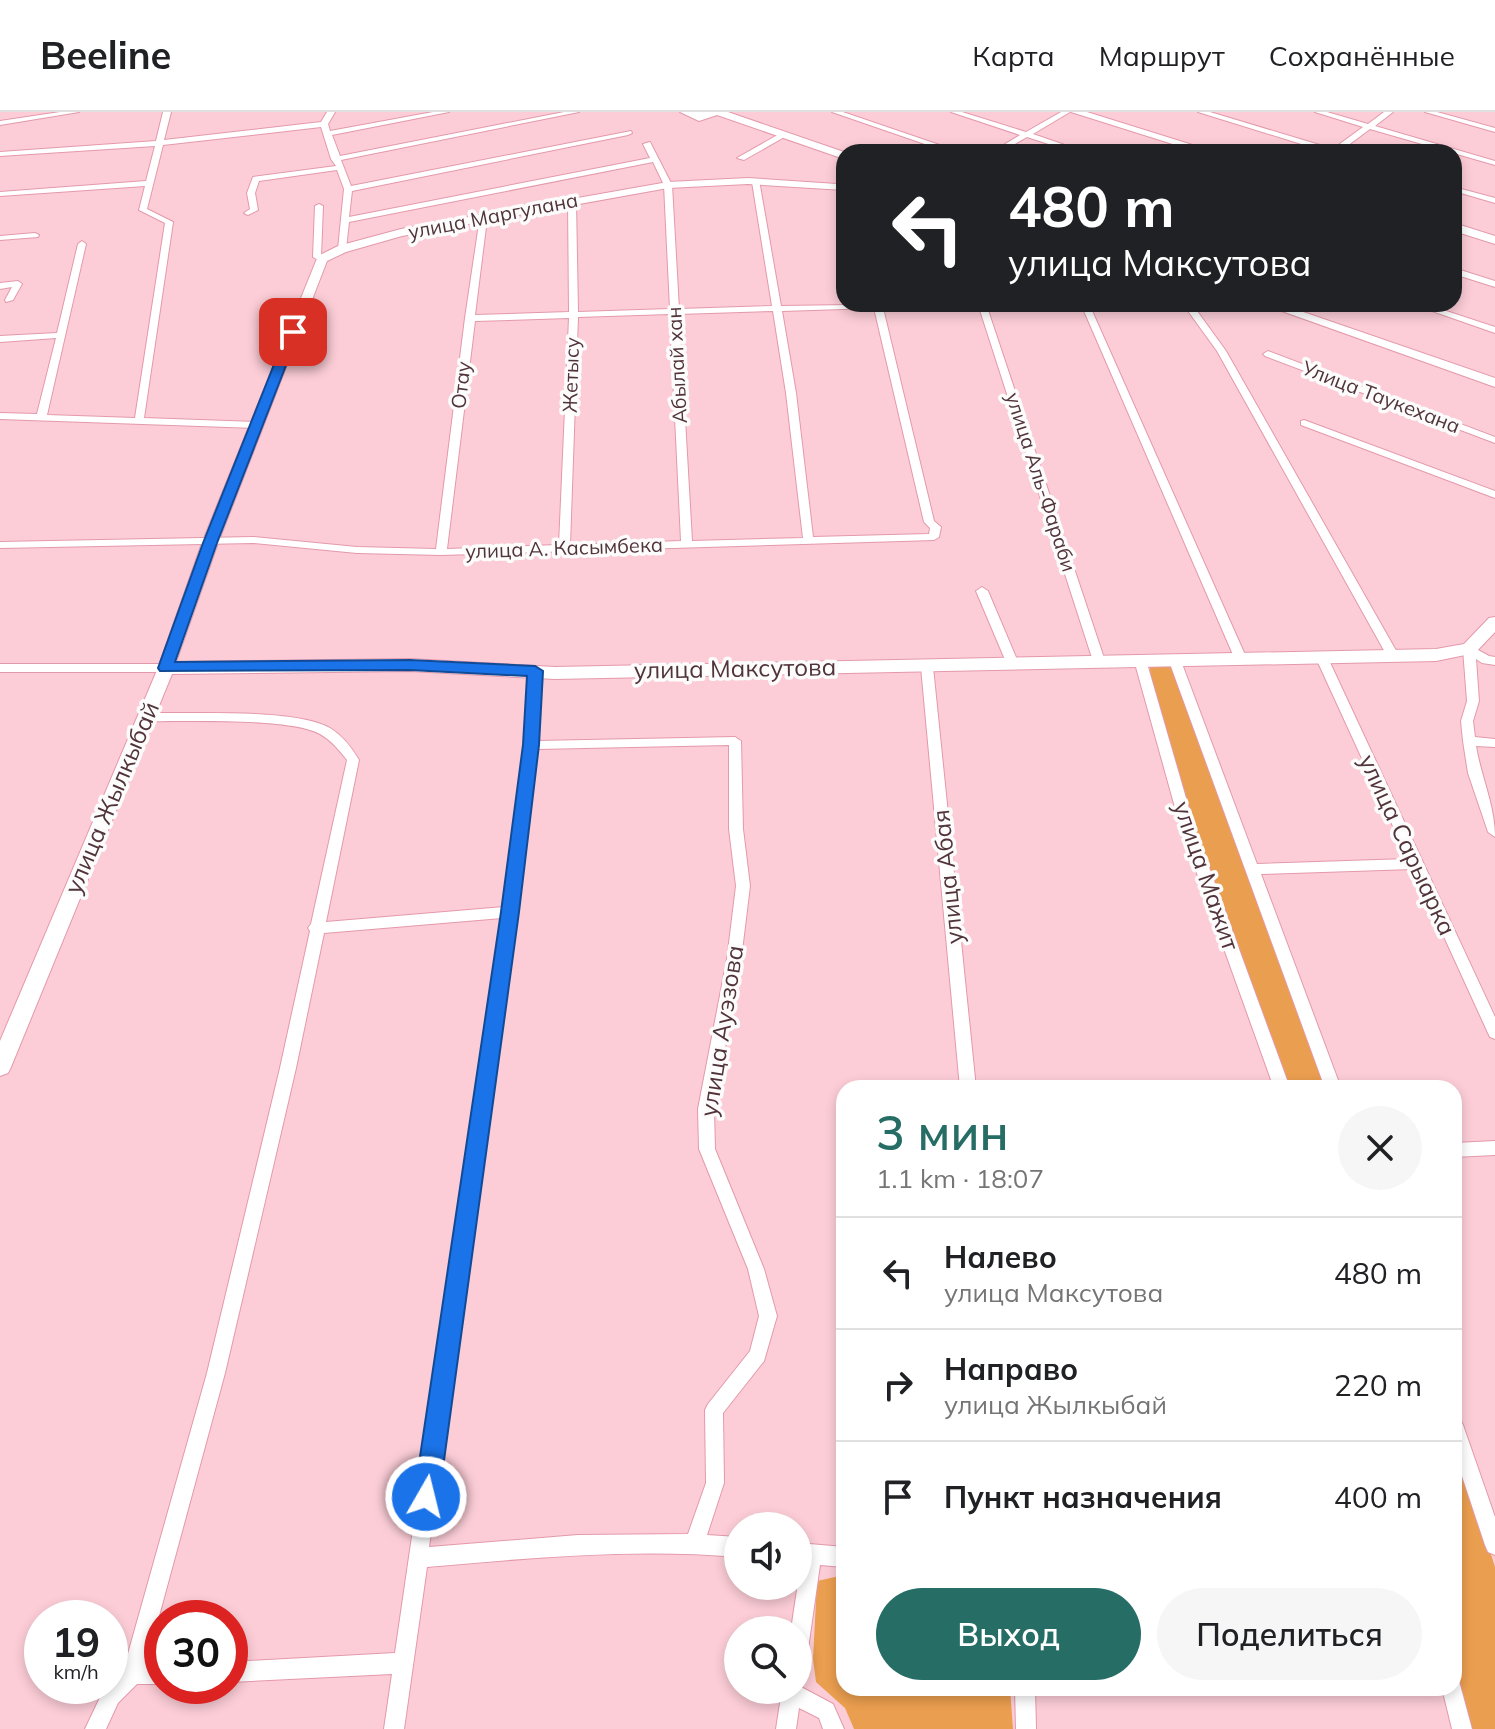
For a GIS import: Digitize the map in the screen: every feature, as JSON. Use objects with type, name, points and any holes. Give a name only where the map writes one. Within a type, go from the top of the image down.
[{"type":"street","points":[[0,123],[17,116],[75,112]]},
{"type":"street","points":[[139,421],[169,222],[143,210],[167,112]]},
{"type":"street","points":[[331,112],[324,124],[348,189],[342,249]]},
{"type":"street","points":[[327,134],[445,112]]},
{"type":"street","points":[[335,159],[575,112]]},
{"type":"street","points":[[685,112],[699,118],[717,112],[836,153]]},
{"type":"street","points":[[836,112],[932,144]]},
{"type":"street","points":[[955,112],[1055,144]]},
{"type":"street","points":[[1010,144],[1066,112]]},
{"type":"street","points":[[1076,112],[1183,144]]},
{"type":"street","points":[[1202,112],[1308,144]]},
{"type":"street","points":[[1319,112],[1430,144]]},
{"type":"street","points":[[1344,144],[1389,112]]},
{"type":"street","points":[[1429,112],[1495,130]]},
{"type":"street","points":[[0,154],[159,143],[324,124]]},
{"type":"street","points":[[348,189],[628,133]]},
{"type":"street","points":[[741,158],[784,135]]},
{"type":"street","points":[[647,144],[668,185]]},
{"type":"street","points":[[1462,153],[1495,163]]},
{"type":"street","points":[[346,220],[653,160]]},
{"type":"street","points":[[248,213],[254,210],[251,193],[256,179],[338,168]]},
{"type":"street","points":[[756,182],[791,393],[808,538]]},
{"type":"street","name":"улица Маргулана","points":[[322,259],[342,249],[401,233],[668,185],[756,182],[836,186]]},
{"type":"street","points":[[0,194],[151,183]]},
{"type":"street","name":"Абылай хан","points":[[668,185],[687,544]]},
{"type":"street","points":[[1462,191],[1495,201]]},
{"type":"street","name":"Жетысу","points":[[564,550],[574,316],[572,201]]},
{"type":"street","points":[[319,206],[317,257],[322,259]]},
{"type":"street","name":"Отау","points":[[441,552],[483,219]]},
{"type":"street","points":[[1462,230],[1495,240]]},
{"type":"street","points":[[0,238],[35,235]]},
{"type":"street","points":[[41,418],[82,244]]},
{"type":"street","name":"улица Жылкыбай","points":[[0,1067],[166,668],[210,543],[322,259]]},
{"type":"street","points":[[1462,274],[1495,284]]},
{"type":"street","points":[[0,286],[18,284],[9,300]]},
{"type":"street","points":[[469,318],[836,307]]},
{"type":"street","name":"улица А. Касымбека","points":[[0,545],[253,540],[357,550],[441,552],[564,550],[808,538],[934,537],[936,527],[929,522],[880,312]]},
{"type":"street","name":"улица Аль-Фараби","points":[[985,312],[1099,661]]},
{"type":"street","points":[[1089,312],[1240,657]]},
{"type":"street","points":[[1193,312],[1221,351],[1392,654]]},
{"type":"street","points":[[1291,312],[1495,383]]},
{"type":"street","points":[[1440,312],[1495,330]]},
{"type":"street","points":[[0,339],[61,335]]},
{"type":"street","name":"Улица Таукехана","points":[[1268,354],[1495,440]]},
{"type":"street","points":[[0,416],[258,425]]},
{"type":"street","points":[[1304,423],[1495,495]]},
{"type":"street","points":[[982,591],[1012,662]]},
{"type":"street","points":[[1495,622],[1469,649],[1473,701],[1467,721],[1474,773],[1495,832]]},
{"type":"street","points":[[1469,649],[1486,660],[1495,661]]},
{"type":"street","name":"улица Максутова","points":[[0,669],[410,665],[535,671],[927,667],[1012,662],[1436,655],[1469,649]]},
{"type":"street","name":"улица Сарыарка","points":[[1321,656],[1495,1033]]},
{"type":"street","name":"улица Мажит","points":[[1140,660],[1188,829],[1279,1080]]},
{"type":"street","points":[[1175,661],[1330,1080]]},
{"type":"street","name":"улица Абая","points":[[927,667],[967,1080]]},
{"type":"street","points":[[394,1729],[510,912],[531,745],[535,671]]},
{"type":"street","points":[[95,1729],[111,1696],[133,1674],[216,1373],[288,1068],[315,928],[353,760],[344,746],[322,729],[293,722],[145,717]]},
{"type":"street","name":"улица Ауэзова","points":[[531,745],[735,741],[736,829],[743,886],[734,959],[706,1109],[707,1149],[756,1269],[768,1316],[758,1355],[714,1410],[715,1483],[695,1542]]},
{"type":"street","points":[[1469,741],[1495,743]]},
{"type":"street","points":[[1251,869],[1415,864]]},
{"type":"street","points":[[315,928],[510,912]]},
{"type":"street","points":[[1462,1150],[1495,1148]]},
{"type":"street","points":[[1462,1448],[1495,1545]]},
{"type":"street","points":[[418,1558],[584,1544],[695,1542],[724,1545]]},
{"type":"street","points":[[812,1555],[836,1556]]},
{"type":"street","points":[[248,1671],[403,1663]]},
{"type":"street","points":[[133,1674],[144,1674]]},
{"type":"street","points":[[1025,1696],[1026,1729]]},
{"type":"street","points":[[1454,1696],[1462,1729]]},
{"type":"street","points":[[812,1703],[826,1711],[834,1729]]},
{"type":"street","points":[[786,1729],[790,1704]]},
{"type":"shaded area","points":[[1149,658],[1174,658],[1333,1080],[1279,1080],[1154,714]]},
{"type":"shaded area","points":[[1462,1464],[1495,1567],[1495,1729],[1460,1729],[1455,1696],[1462,1696]]},
{"type":"shaded area","points":[[836,1577],[836,1696],[1011,1696],[1013,1729],[854,1729],[845,1708],[816,1682],[813,1659],[817,1581]]},
{"type":"route","points":[[293,332],[210,543],[166,668],[211,665],[410,665],[535,671],[531,745],[510,912],[426,1497]]}]
